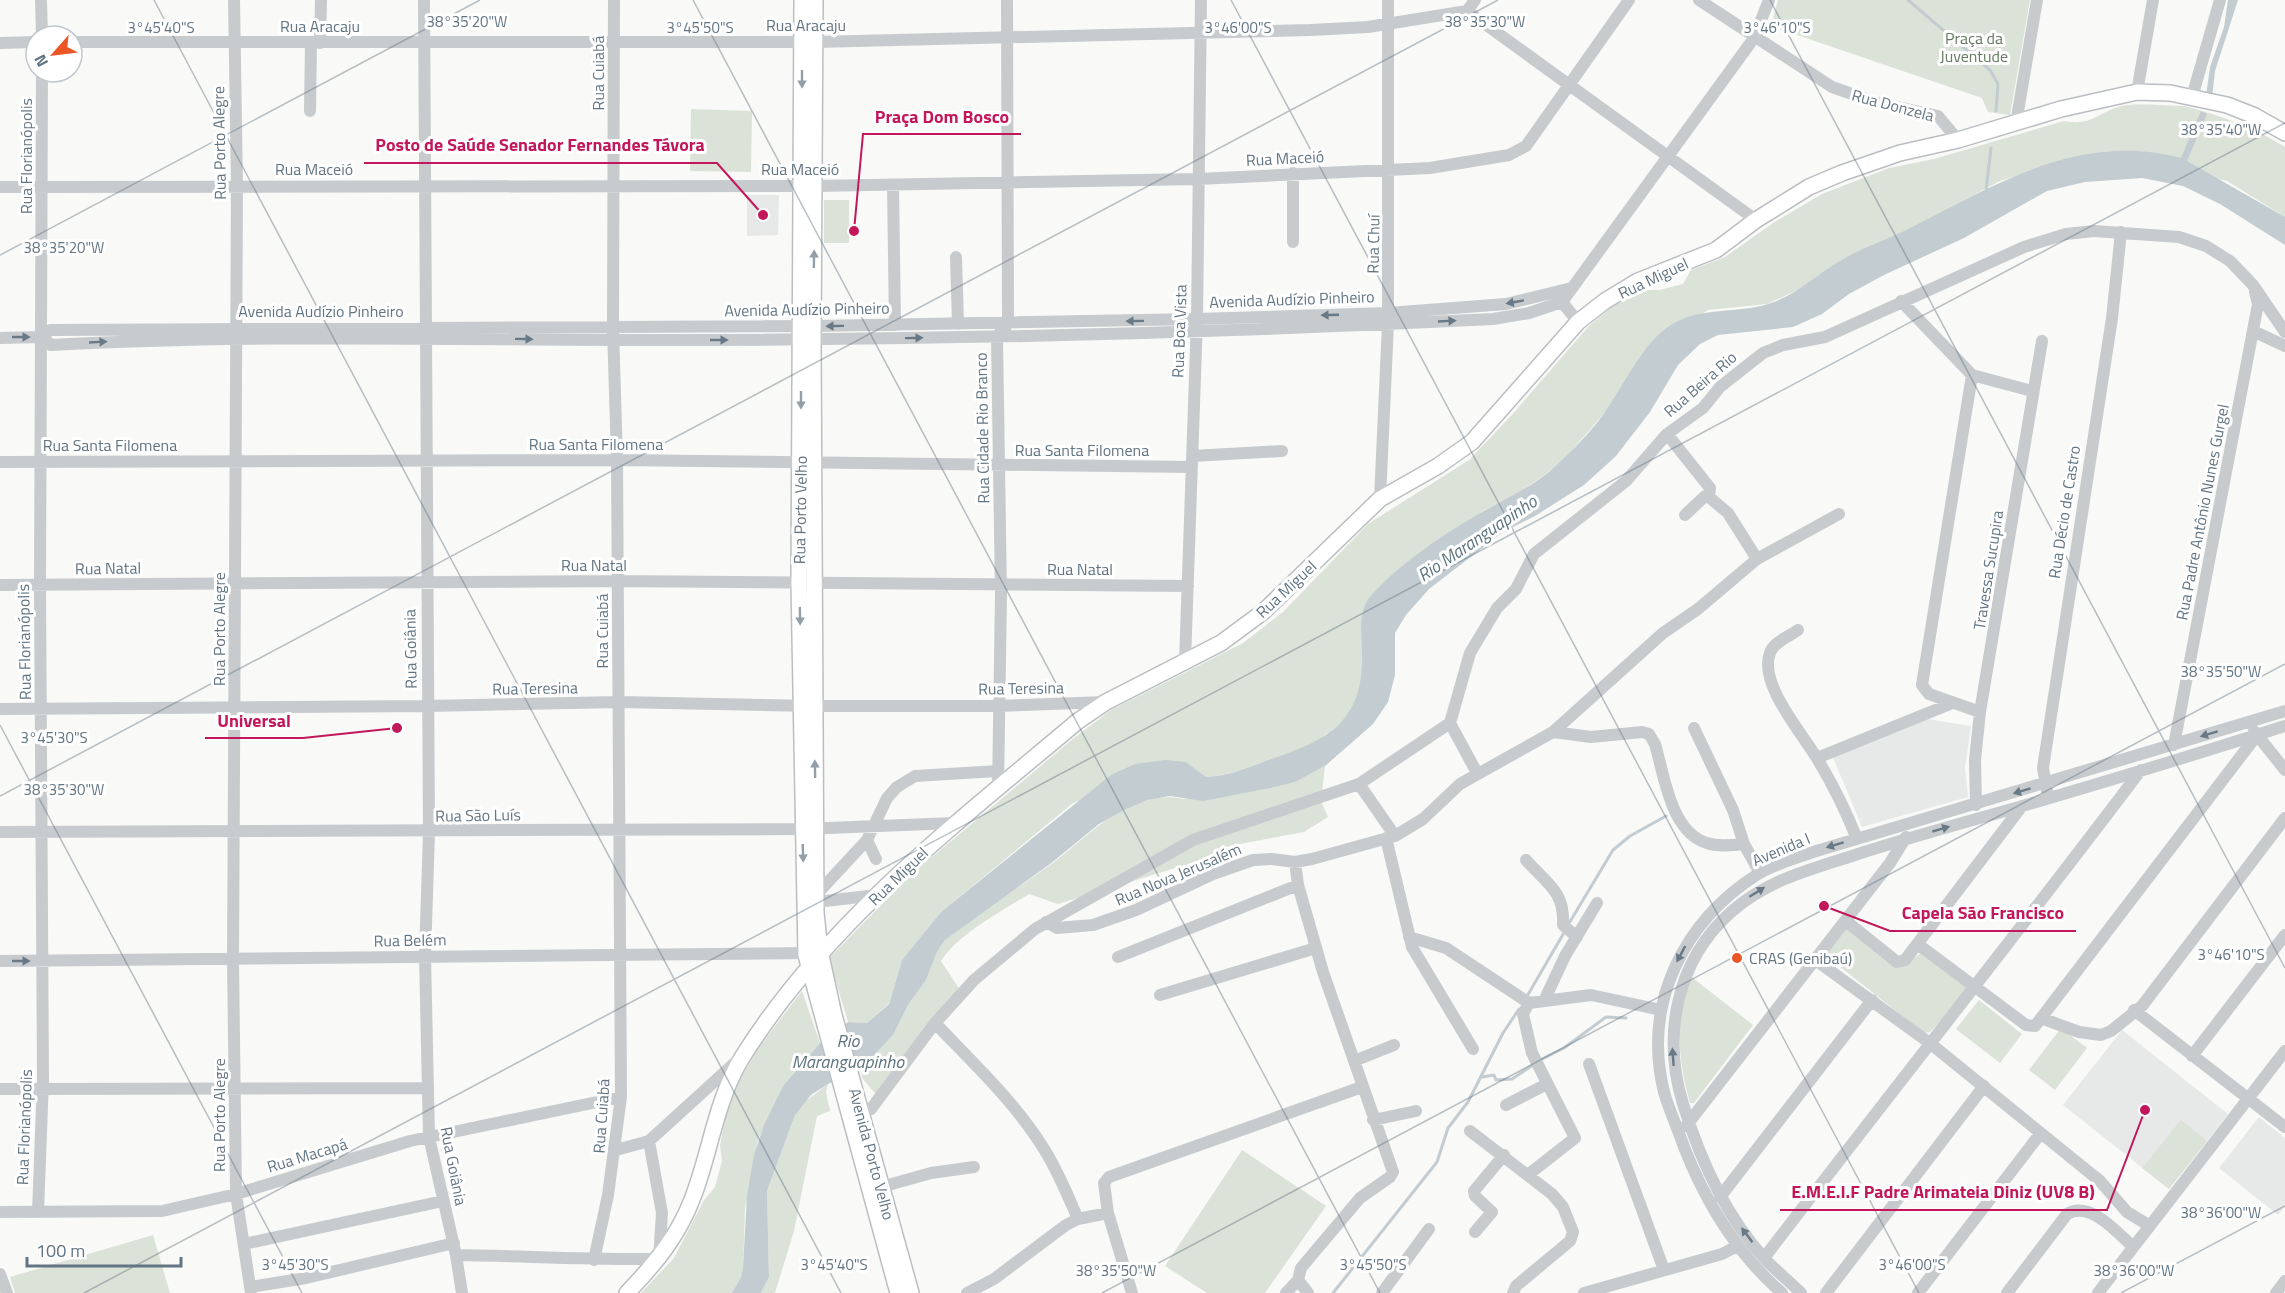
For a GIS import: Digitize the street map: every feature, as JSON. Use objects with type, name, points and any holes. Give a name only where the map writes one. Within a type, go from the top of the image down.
[{"type":"main road","name":"Rua Porto Velho","points":[[802,0],[808,41],[806,583],[808,829],[812,957],[828,1017]]},
{"type":"main road","name":"Rua Porto Velho","points":[[808,41],[815,0]]},
{"type":"main road","points":[[2016,123],[2061,109],[2136,92],[2169,93],[2192,97],[2255,116],[2285,132]]},
{"type":"main road","name":"Rua Miguel","points":[[743,1056],[812,957],[955,824],[1078,722],[1106,702],[1221,643],[1263,612],[1380,499],[1438,466],[1472,442],[1578,322],[1638,281],[1716,250],[1756,220],[1809,187],[1900,153],[1958,140],[2016,123]]},
{"type":"main road","name":"Rua Porto Velho","points":[[808,829],[816,898],[812,957]]},
{"type":"main road","name":"Avenida Porto Velho","points":[[828,1017],[898,1293]]},
{"type":"main road","points":[[627,1293],[659,1259],[678,1230],[694,1196],[728,1083],[743,1056]]},
{"type":"main road","name":"Avenida Porto Velho","points":[[845,1079],[860,1114],[911,1293]]},
{"type":"street","points":[[41,0],[42,24]]},
{"type":"street","name":"Rua Porto Alegre","points":[[234,0],[237,186],[236,829],[233,960],[236,1194],[250,1290]]},
{"type":"street","points":[[310,111],[321,0]]},
{"type":"street","name":"Rua Goiânia","points":[[424,0],[429,832],[425,956],[427,1088],[429,1137],[455,1249],[462,1293]]},
{"type":"street","name":"Rua Cuiabá","points":[[594,1260],[616,1150],[621,1096],[617,460],[614,334],[614,0]]},
{"type":"street","points":[[1007,0],[1008,324]]},
{"type":"street","name":"Rua Boa Vista","points":[[1185,662],[1196,326],[1201,0]]},
{"type":"street","name":"Rua Chuí","points":[[1380,499],[1388,318],[1390,170],[1388,0]]},
{"type":"street","points":[[1475,0],[1467,11],[1756,220]]},
{"type":"street","name":"Rua Maceió","points":[[0,187],[893,185],[1198,179],[1430,168],[1509,155],[1526,146],[1629,0]]},
{"type":"street","name":"Rua Donzela","points":[[1699,0],[1832,87],[1885,105],[1938,116],[1945,121],[1958,140]]},
{"type":"street","points":[[1578,322],[1562,302],[1754,38],[1769,0]]},
{"type":"street","points":[[2016,123],[2037,0]]},
{"type":"street","points":[[2136,92],[2153,0]]},
{"type":"street","points":[[2192,97],[2220,0]]},
{"type":"street","name":"Rua Aracaju","points":[[84,42],[614,43],[1201,33],[1389,25],[1467,11]]},
{"type":"street","points":[[0,43],[24,42]]},
{"type":"street","name":"Rua Florianópolis","points":[[38,1212],[43,1089],[40,585],[42,84]]},
{"type":"street","points":[[1293,173],[1293,242]]},
{"type":"street","points":[[893,185],[895,325]]},
{"type":"street","name":"Rua Beira Rio","points":[[1450,723],[1470,653],[1497,608],[1516,589],[1534,554],[1626,481],[1667,434],[1703,408],[1720,387],[1763,353],[1793,342],[1824,337],[2024,247],[2075,233],[2121,232],[2179,237],[2206,246],[2230,261],[2253,285],[2285,332]]},
{"type":"street","name":"Rua Décio de Castro","points":[[2049,798],[2044,784],[2043,768],[2112,318],[2121,232]]},
{"type":"street","points":[[956,257],[958,324]]},
{"type":"street","name":"Rua Padre Antônio Nunes Gurgel","points":[[2174,745],[2258,304],[2253,285]]},
{"type":"street","name":"Avenida Audízio Pinheiro","points":[[1388,318],[1506,304],[1572,288]]},
{"type":"street","points":[[1901,301],[1972,375],[2032,391]]},
{"type":"street","name":"Avenida Audízio Pinheiro","points":[[0,338],[42,337],[50,330],[137,335],[426,332],[997,336],[1388,318],[1493,319],[1529,313],[1562,302]]},
{"type":"street","name":"Rua Cidade Rio Branco","points":[[998,789],[1000,466],[997,336],[1008,324]]},
{"type":"street","name":"Avenida Audízio Pinheiro","points":[[807,333],[895,325],[1196,326]]},
{"type":"street","points":[[2253,331],[2285,346]]},
{"type":"street","name":"Travessa Sucupira","points":[[1976,805],[1975,759],[1980,712],[2002,592],[2032,391],[2042,341]]},
{"type":"street","points":[[1972,375],[1923,666],[1922,685],[1924,691],[1950,704],[1980,712]]},
{"type":"street","points":[[1667,434],[1710,488],[1708,497]]},
{"type":"street","name":"Rua Santa Filomena","points":[[0,462],[617,460],[807,461],[1000,466],[1191,462],[1282,451]]},
{"type":"street","points":[[1684,514],[1705,496],[1708,497],[1728,513],[1757,559]]},
{"type":"street","name":"Rua Nova Jerusalém","points":[[1046,922],[1058,928],[1093,925],[1136,910],[1213,874],[1252,860],[1272,859],[1295,862],[1391,837],[1423,819],[1452,789],[1553,732],[1663,633],[1698,609],[1757,559],[1839,514]]},
{"type":"street","name":"Rua Natal","points":[[0,585],[618,581],[1188,586]]},
{"type":"street","points":[[1798,630],[1773,647],[1768,661],[1770,678],[1780,700],[1845,808],[1857,839]]},
{"type":"street","name":"Rua Teresina","points":[[0,709],[427,706],[619,702],[807,706],[999,706],[1106,702]]},
{"type":"street","points":[[1817,758],[1950,704]]},
{"type":"street","points":[[2279,713],[2284,727]]},
{"type":"street","name":"Avenida I","points":[[1782,1293],[1737,1246],[1711,1206],[1679,1134],[1664,1091],[1659,1027],[1661,1010],[1673,969],[1700,923],[1725,899],[1760,873],[1813,852],[2279,713]]},
{"type":"street","points":[[860,1114],[871,1109],[935,1023],[1002,955],[1046,922],[1192,840],[1359,783],[1450,723],[1477,773]]},
{"type":"street","points":[[2248,723],[2285,770]]},
{"type":"street","name":"Avenida I","points":[[1801,1293],[1764,1258],[1720,1197],[1689,1123],[1674,1065],[1675,1012],[1682,983],[1704,943],[1729,914],[1763,888],[1784,878],[1906,839],[2284,727]]},
{"type":"street","points":[[1694,728],[1733,810],[1744,844],[1760,873]]},
{"type":"street","points":[[1553,732],[1591,737],[1649,734],[1655,744],[1677,814],[1686,829],[1699,840],[1709,844],[1744,844]]},
{"type":"street","points":[[1919,945],[2031,1027],[2041,1018],[2257,735]]},
{"type":"street","points":[[1764,1258],[1975,988],[2141,770]]},
{"type":"street","points":[[816,898],[867,840],[894,790],[915,776],[998,771]]},
{"type":"street","points":[[1359,783],[1391,837],[1409,938],[1418,958],[1473,1049]]},
{"type":"street","points":[[1845,921],[1897,962],[1905,960],[1919,945],[2022,806]]},
{"type":"street","points":[[2041,1018],[2079,1032],[2102,1035],[2111,1031],[2138,1008],[2285,818]]},
{"type":"street","name":"Rua São Luís","points":[[0,832],[236,829],[429,832],[808,829],[909,823],[955,824]]},
{"type":"street","points":[[1679,1134],[1906,839],[1908,824]]},
{"type":"street","points":[[867,840],[876,859]]},
{"type":"street","points":[[1526,860],[1562,902],[1564,928],[1577,937]]},
{"type":"street","points":[[1286,1293],[1298,1280],[1301,1268],[1360,1198],[1392,1175],[1316,948],[1298,885],[1295,862]]},
{"type":"street","points":[[1118,957],[1298,885]]},
{"type":"street","points":[[816,898],[877,895]]},
{"type":"street","points":[[1544,1001],[1597,903]]},
{"type":"street","points":[[2192,1056],[2285,935]]},
{"type":"street","points":[[1409,938],[1446,948],[1526,1002],[1591,995],[1661,1010]]},
{"type":"street","points":[[1160,995],[1316,948]]},
{"type":"street","name":"Rua Belém","points":[[0,961],[425,956],[812,957]]},
{"type":"street","points":[[1814,959],[1931,1044],[1984,1086],[2100,1181],[2127,1212],[2150,1226]]},
{"type":"street","points":[[1720,1197],[1872,1000]]},
{"type":"street","points":[[1526,1002],[1523,1017],[1536,1062],[1575,1138],[1528,1174]]},
{"type":"street","points":[[2138,1008],[2192,1056],[2285,1127]]},
{"type":"street","points":[[935,1023],[988,1078],[1032,1130],[1046,1151],[1078,1219]]},
{"type":"street","points":[[1353,1061],[1394,1045]]},
{"type":"street","points":[[2098,1293],[2285,1051]]},
{"type":"street","name":"Rua Miguel","points":[[616,1150],[649,1141],[743,1056]]},
{"type":"street","points":[[1589,1064],[1664,1270]]},
{"type":"street","points":[[1506,1105],[1547,1084]]},
{"type":"street","points":[[1826,1293],[1984,1086]]},
{"type":"street","points":[[1132,1293],[1108,1213],[1104,1183],[1113,1174],[1362,1087]]},
{"type":"street","points":[[0,1089],[427,1088]]},
{"type":"street","name":"Rua Macapá","points":[[0,1212],[162,1211],[236,1194],[410,1140],[621,1096]]},
{"type":"street","points":[[1373,1120],[1416,1111]]},
{"type":"street","points":[[1470,1131],[1504,1155],[1559,1200],[1573,1232],[1572,1237],[1514,1292]]},
{"type":"street","points":[[1918,1293],[2040,1134]]},
{"type":"street","points":[[250,1290],[455,1249],[594,1260],[659,1259],[662,1213],[649,1141]]},
{"type":"street","points":[[1475,1232],[1492,1212],[1475,1196],[1474,1191],[1504,1155]]},
{"type":"street","points":[[881,1187],[931,1173],[974,1167]]},
{"type":"street","points":[[244,1244],[443,1201]]},
{"type":"street","points":[[2007,1293],[2067,1214],[2073,1211],[2090,1212],[2133,1247]]},
{"type":"street","points":[[2118,1233],[2127,1212]]},
{"type":"street","points":[[968,1293],[993,1279],[1054,1232],[1078,1219],[1108,1213]]},
{"type":"street","points":[[1382,1293],[1428,1229]]},
{"type":"street","points":[[1584,1293],[1722,1254],[1737,1246]]},
{"type":"street","points":[[0,1274],[7,1293]]},
{"type":"street","points":[[1298,1280],[1308,1293]]},
{"type":"street","points":[[2276,1293],[2285,1281]]},
{"type":"shaded area","points":[[747,195],[779,195],[778,235],[747,236]]},
{"type":"shaded area","points":[[1927,719],[1971,726],[1965,767],[1968,797],[1862,827],[1832,755]]},
{"type":"shaded area","points":[[2122,1030],[2228,1114],[2169,1189],[2063,1105]]},
{"type":"shaded area","points":[[2259,1117],[2285,1138],[2285,1206],[2278,1215],[2219,1168]]},
{"type":"green space","name":"Praça da Juventude","points":[[1778,0],[2030,0],[2010,115],[1988,112],[1982,98],[1771,26]]},
{"type":"green space","points":[[2141,104],[2185,106],[2237,123],[2285,147],[2285,217],[2227,181],[2110,151],[2074,157],[2000,181],[1913,227],[1841,260],[1804,287],[1767,304],[1708,310],[1644,353],[1606,411],[1561,463],[1517,494],[1483,511],[1361,632],[1362,669],[1358,698],[1344,719],[1329,733],[1289,754],[1245,770],[1206,777],[1186,762],[1073,803],[941,912],[902,960],[889,1003],[867,1023],[848,1022],[829,958],[913,873],[1074,738],[1111,710],[1243,643],[1283,612],[1368,524],[1469,460],[1510,417],[1588,327],[1612,307],[1643,290],[1659,290],[1683,284],[1691,270],[1725,257],[1773,223],[1822,194],[1889,168],[1934,159],[2064,121],[2087,121],[2118,107]]},
{"type":"green space","points":[[691,109],[752,111],[751,172],[690,171]]},
{"type":"green space","points":[[824,200],[849,200],[849,243],[824,243]]},
{"type":"green space","points":[[1325,766],[1321,801],[1328,817],[1304,832],[1229,846],[1198,861],[1058,904],[1029,894],[982,923],[959,941],[941,961],[962,993],[879,1098],[862,1078],[861,1069],[893,1035],[908,1005],[926,980],[937,952],[945,940],[1050,865],[1111,817],[1146,800],[1164,797],[1184,799],[1295,782]]},
{"type":"green space","points":[[1849,926],[1905,964],[1921,953],[1966,986],[1966,994],[1930,1032],[1924,1033],[1825,955],[1826,947]]},
{"type":"green space","points":[[1689,975],[1753,1025],[1694,1103],[1690,1103],[1686,1086],[1680,1039],[1682,1008]]},
{"type":"green space","points":[[802,991],[820,1043],[783,1086],[758,1140],[745,1209],[741,1277],[732,1293],[641,1293],[674,1258],[704,1200],[715,1187],[722,1161],[720,1145],[727,1109],[740,1079],[759,1047]]},
{"type":"green space","points":[[1979,1000],[2022,1034],[2000,1063],[1956,1029]]},
{"type":"green space","points":[[2061,1028],[2087,1048],[2055,1090],[2029,1070]]},
{"type":"green space","points":[[828,1084],[826,1092],[830,1111],[817,1116],[794,1231],[775,1293],[761,1293],[769,1277],[767,1191],[795,1115],[801,1105]]},
{"type":"green space","points":[[2181,1120],[2207,1141],[2169,1189],[2142,1168]]},
{"type":"green space","points":[[1242,1150],[1326,1206],[1265,1293],[1207,1293],[1165,1266]]},
{"type":"green space","points":[[153,1235],[170,1293],[15,1293],[10,1277]]},
{"type":"water","points":[[2228,0],[2238,0],[2215,71],[2212,98],[2206,96],[2210,67],[2224,27]]},
{"type":"water","name":"Rio Maranguapinho","points":[[2201,111],[2207,114],[2187,161],[2285,217],[2285,245],[2220,204],[2183,186],[2142,178],[2085,182],[2047,191],[1964,238],[1884,275],[1849,294],[1822,314],[1793,327],[1718,335],[1700,344],[1678,365],[1650,412],[1616,456],[1584,485],[1535,516],[1503,532],[1429,589],[1406,615],[1395,633],[1395,675],[1388,702],[1373,724],[1325,766],[1295,782],[1270,788],[1203,801],[1170,796],[1147,800],[1124,810],[1099,824],[1050,864],[945,940],[937,952],[926,980],[908,1005],[893,1035],[861,1069],[828,1084],[811,1095],[795,1115],[767,1191],[769,1277],[761,1293],[732,1293],[741,1277],[743,1267],[747,1196],[754,1155],[764,1125],[783,1086],[820,1043],[848,1022],[867,1023],[889,1004],[902,960],[941,912],[1111,775],[1135,764],[1165,760],[1186,762],[1206,777],[1224,775],[1307,745],[1335,728],[1346,716],[1360,685],[1363,611],[1370,597],[1394,573],[1423,550],[1470,519],[1525,488],[1553,468],[1597,422],[1636,363],[1661,332],[1695,315],[1756,307],[1778,300],[1798,290],[1852,254],[1907,230],[2011,178],[2043,166],[2076,156],[2110,151],[2145,152],[2181,158]]},
{"type":"waterway","points":[[1908,0],[1990,70],[1998,84],[1996,111]]},
{"type":"waterway","points":[[1986,191],[1991,148]]},
{"type":"waterway","points":[[1568,925],[1613,850],[1630,836],[1666,816]]},
{"type":"waterway","points":[[1526,998],[1565,931]]},
{"type":"waterway","points":[[1333,1293],[1437,1162],[1448,1128],[1468,1102],[1503,1033],[1519,1009]]},
{"type":"waterway","points":[[1538,1061],[1564,1048],[1606,1017],[1626,1018]]},
{"type":"waterway","points":[[1482,1077],[1494,1075],[1496,1080],[1512,1079],[1533,1065]]},
{"type":"place","name":"Posto de Saúde Senador Fernandes Távora","points":[[763,215]]},
{"type":"place","name":"Praça Dom Bosco","points":[[854,231]]},
{"type":"place","name":"Universal","points":[[397,728]]},
{"type":"place","name":"Capela São Francisco","points":[[1824,906]]},
{"type":"place","name":"CRAS (Genibaú)","points":[[1737,958]]},
{"type":"place","name":"E.M.E.I.F Padre Arimateia Diniz (UV8 B)","points":[[2145,1110]]}]
